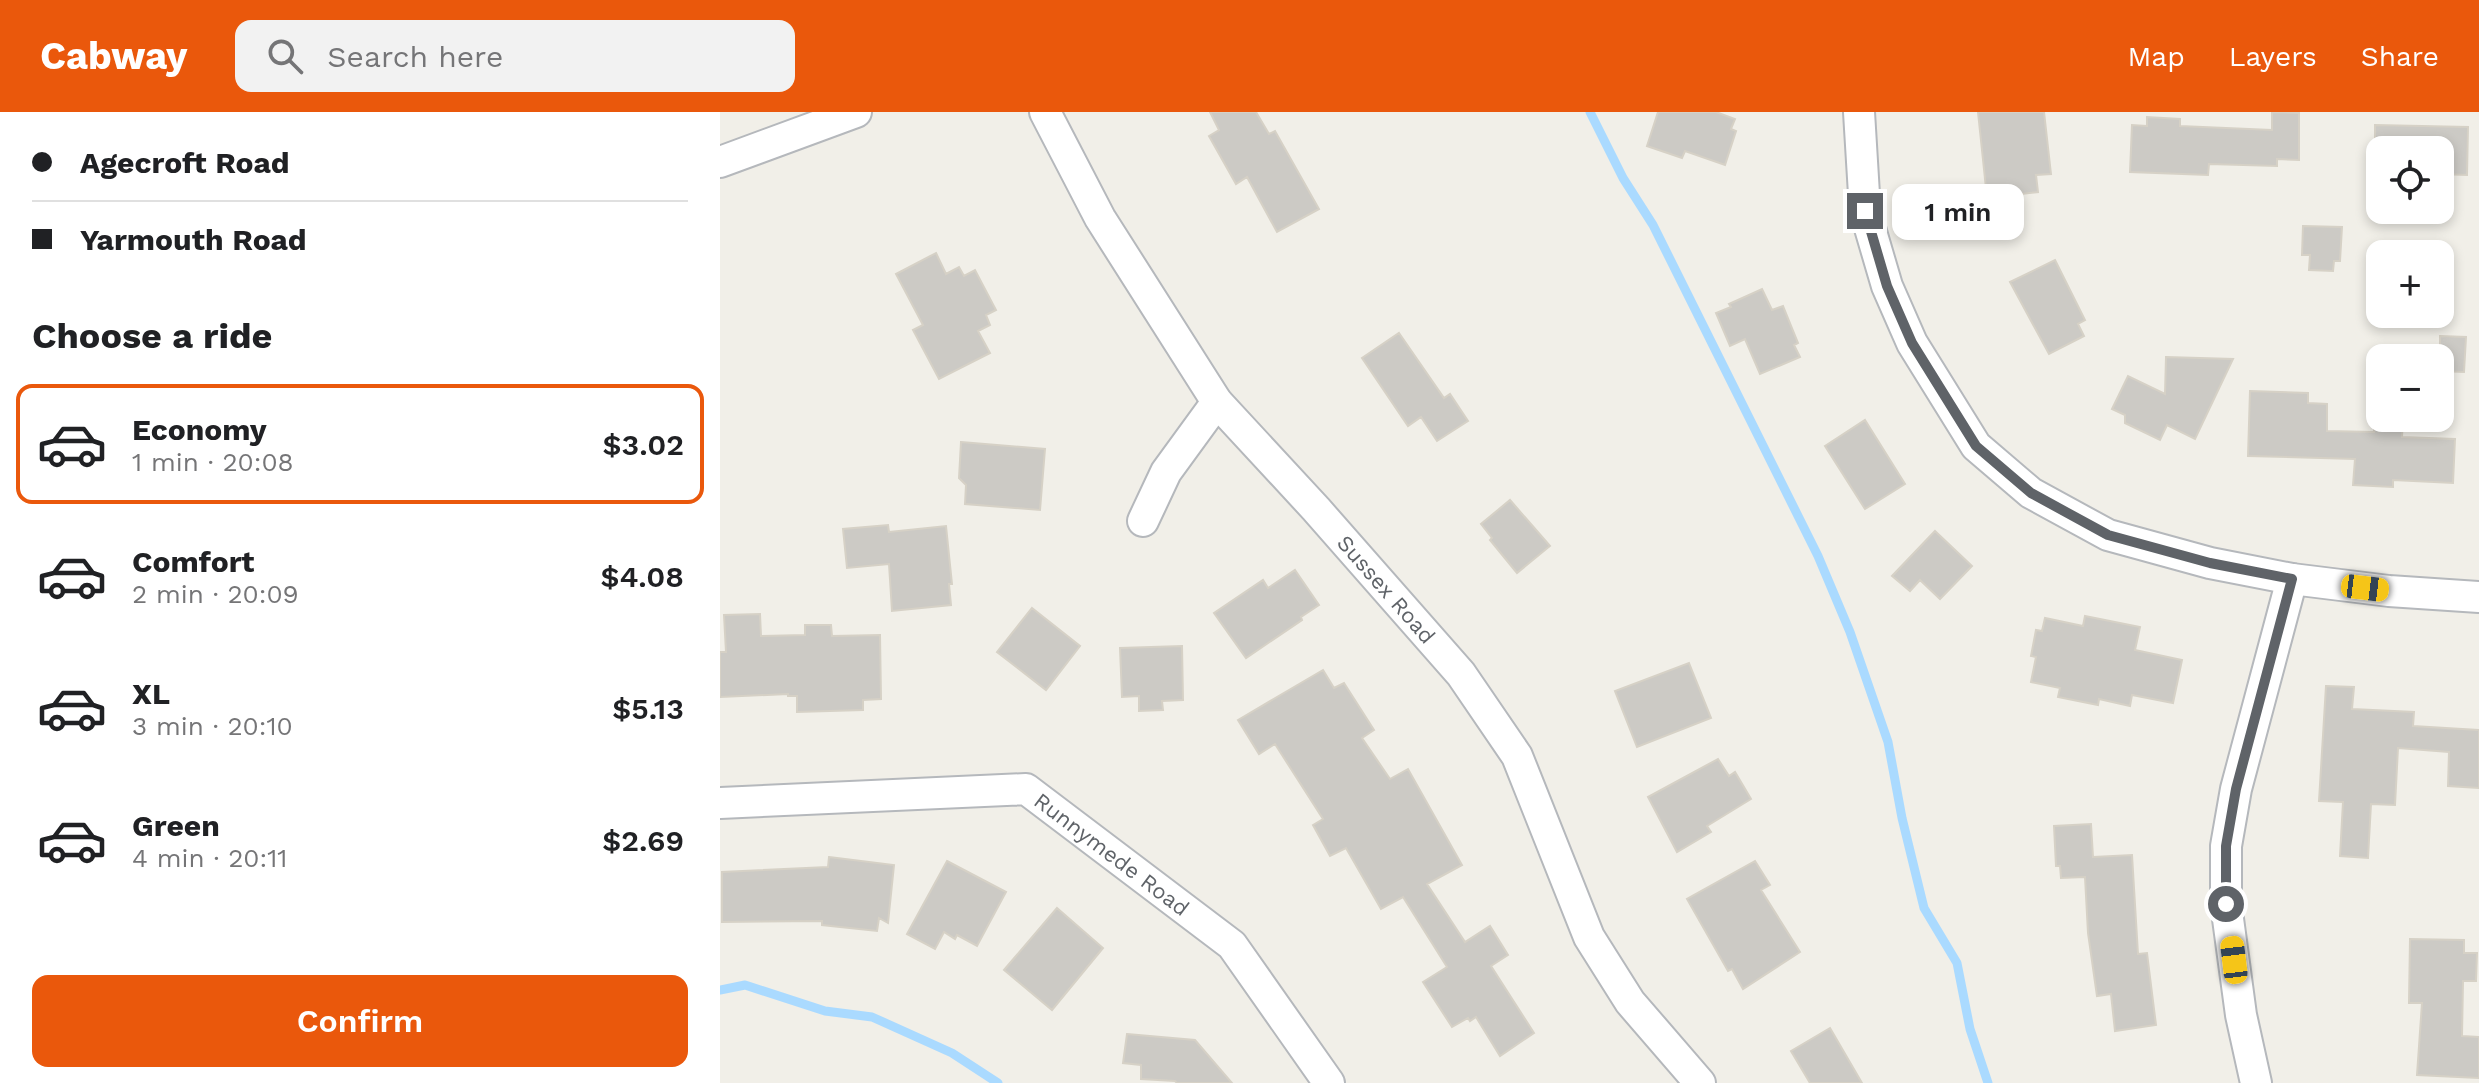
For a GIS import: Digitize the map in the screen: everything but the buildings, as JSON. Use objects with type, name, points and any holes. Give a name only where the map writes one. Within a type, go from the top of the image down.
[{"type":"street","points":[[720,162],[856,112]]},
{"type":"street","name":"Sussex Road","points":[[1045,112],[1100,218],[1217,402],[1461,674],[1517,756],[1589,937],[1630,1002],[1700,1083]]},
{"type":"street","points":[[1859,112],[1865,211],[1887,286],[1912,343],[1976,446],[2031,493],[2108,535],[2210,563],[2292,579],[2389,591],[2479,597]]},
{"type":"street","points":[[1143,521],[1166,472],[1217,402]]},
{"type":"street","points":[[2256,1083],[2241,1015],[2226,904],[2226,846],[2236,789],[2292,579]]},
{"type":"street","name":"Runnymede Road","points":[[720,803],[1026,789],[1232,945],[1329,1083]]},
{"type":"waterway","points":[[1590,112],[1623,178],[1653,225],[1818,556],[1850,632],[1888,742],[1902,818],[1924,908],[1957,963],[1970,1029],[1988,1083]]},
{"type":"waterway","points":[[720,990],[745,985],[825,1011],[872,1017],[952,1053],[998,1083]]},
{"type":"route","points":[[1865,211],[1887,286],[1912,343],[1976,446],[2031,493],[2108,535],[2210,563],[2292,579],[2236,789],[2226,846],[2226,904]]}]
